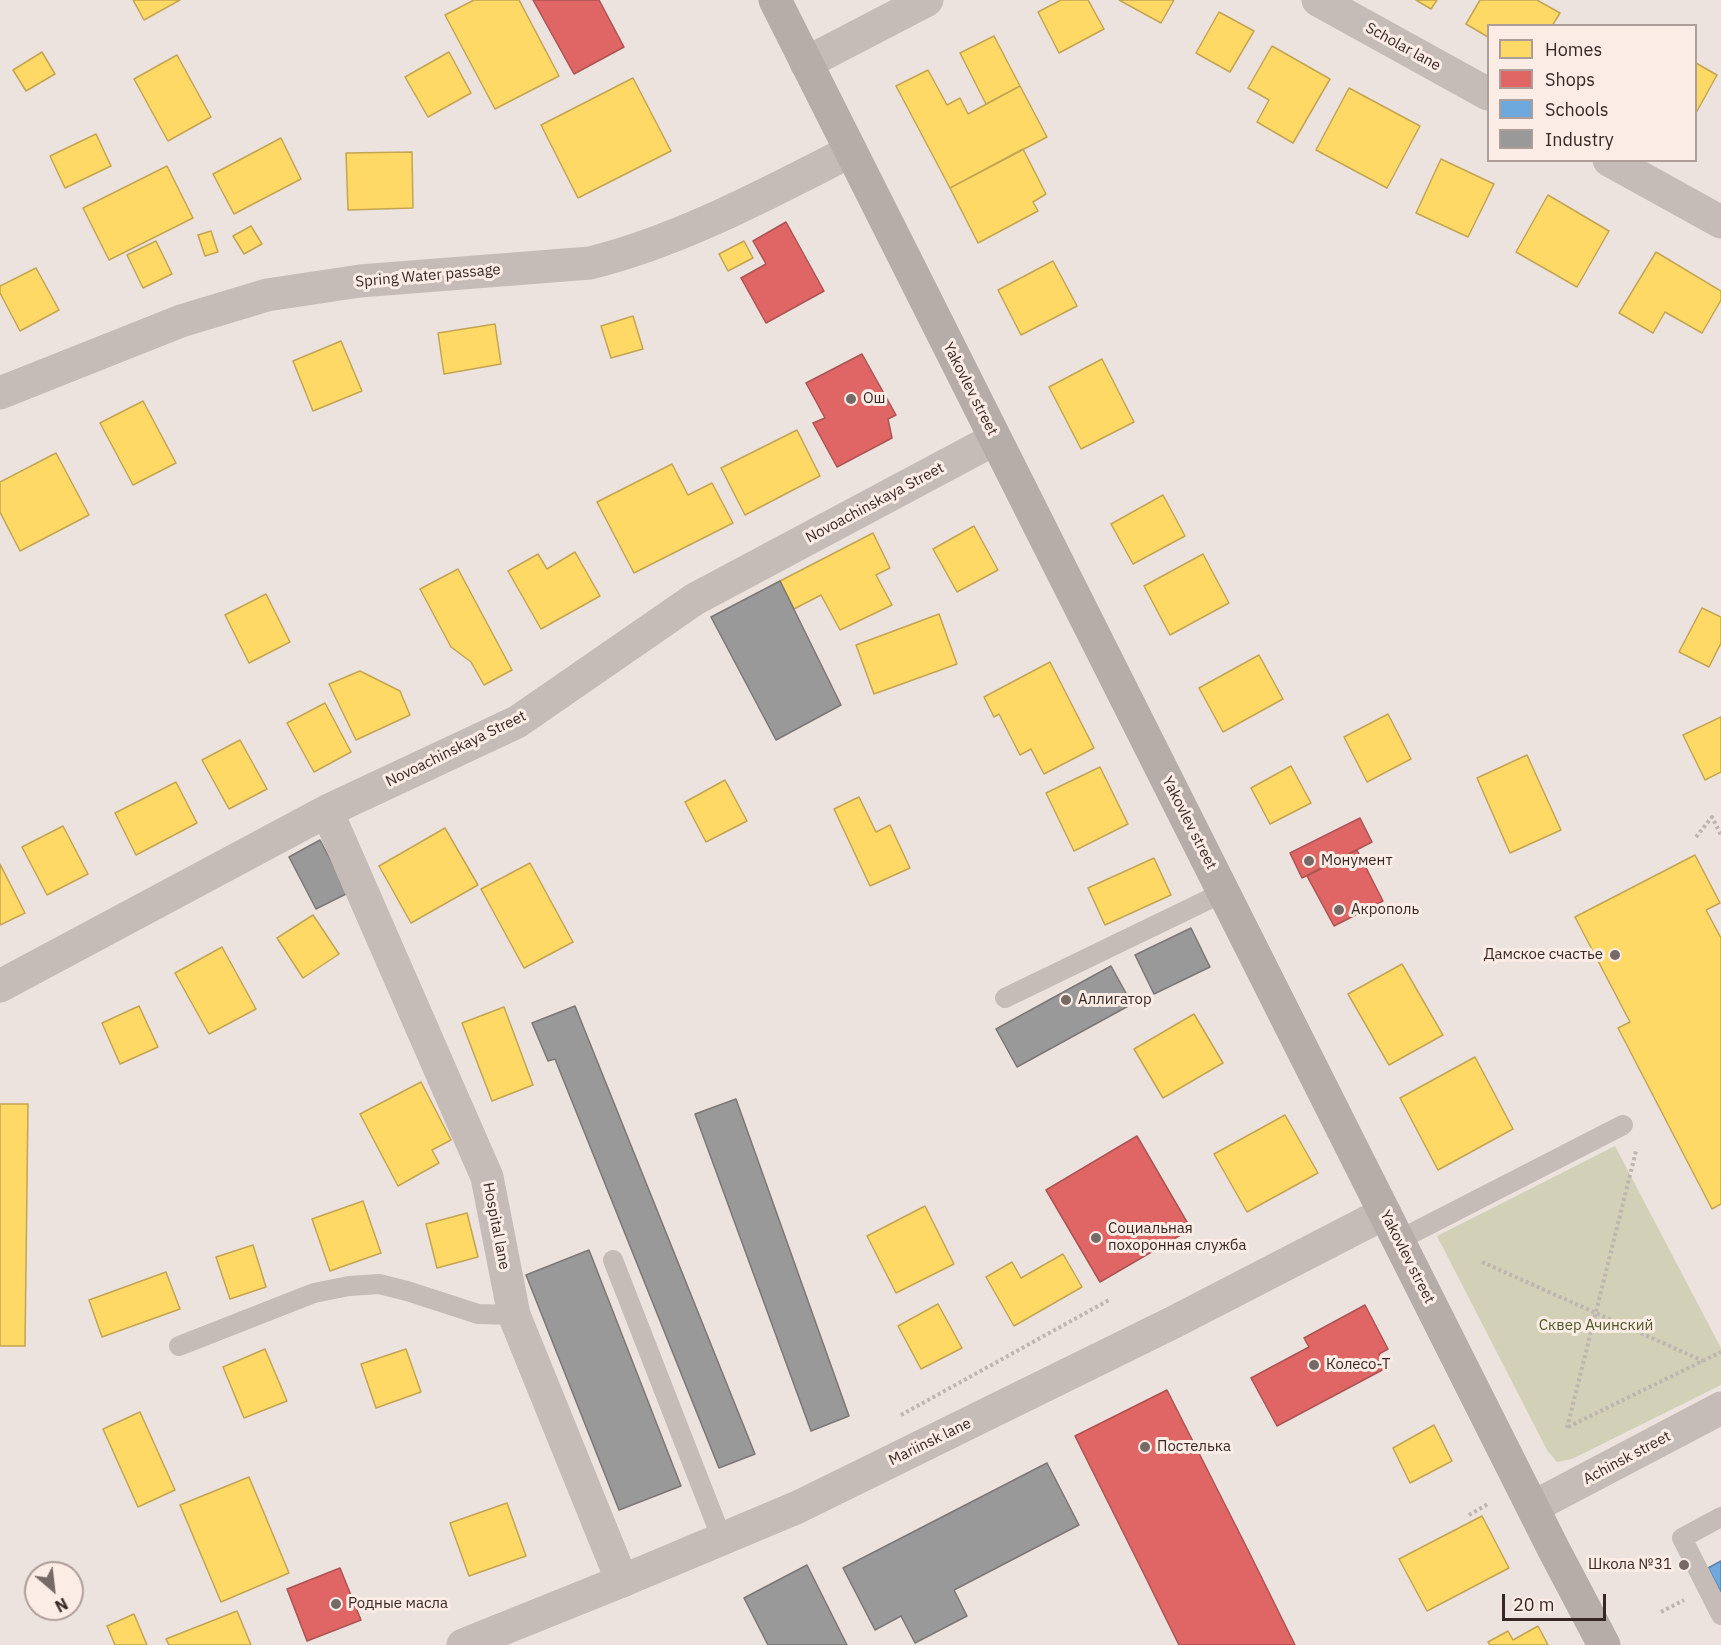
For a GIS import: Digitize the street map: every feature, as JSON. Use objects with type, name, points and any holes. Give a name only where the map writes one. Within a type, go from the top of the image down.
[{"type":"main road","name":"Yakovlev street","points":[[775,0],[1604,1645]]},
{"type":"street","points":[[806,63],[927,0]]},
{"type":"street","name":"Scholar lane","points":[[1318,0],[1487,93]]},
{"type":"street","name":"Spring Water passage","points":[[0,393],[181,321],[267,295],[360,281],[590,263],[619,256],[744,204],[851,151]]},
{"type":"street","points":[[1613,162],[1721,222]]},
{"type":"street","name":"Novoachinskaya Street","points":[[0,986],[327,811],[517,722],[695,599],[995,439]]},
{"type":"street","name":"Hospital lane","points":[[327,811],[487,1177],[514,1315],[622,1581]]},
{"type":"street","name":"Mariinsk lane","points":[[463,1645],[798,1507],[1163,1328],[1392,1227]]},
{"type":"street","name":"Achinsk street","points":[[1533,1507],[1721,1408]]},
{"type":"lane","points":[[1005,998],[1224,892]]},
{"type":"lane","points":[[1392,1227],[1623,1125]]},
{"type":"lane","points":[[613,1260],[722,1539]]},
{"type":"lane","points":[[179,1346],[314,1293],[349,1286],[380,1284],[478,1314],[514,1315]]},
{"type":"lane","points":[[1721,1517],[1682,1538],[1721,1615]]},
{"type":"path","points":[[1696,837],[1712,818],[1721,835]]},
{"type":"path","points":[[1636,1151],[1567,1428],[1721,1352]]},
{"type":"path","points":[[1482,1262],[1703,1361]]},
{"type":"path","points":[[891,1421],[1109,1300]]},
{"type":"path","points":[[1469,1515],[1488,1504]]},
{"type":"path","points":[[1661,1612],[1670,1608]]},
{"type":"green space","name":"Сквер Ачинский","points":[[1615,1146],[1721,1348],[1721,1385],[1572,1459],[1557,1462],[1547,1450],[1437,1236]]},
{"type":"building: Homes","points":[[133,0],[180,0],[144,20]]},
{"type":"building: Homes","points":[[474,0],[519,0],[559,76],[495,109],[445,15]]},
{"type":"building: Homes","points":[[1061,0],[1088,0],[1104,29],[1059,53],[1038,12]]},
{"type":"building: Homes","points":[[1119,0],[1174,0],[1161,23]]},
{"type":"building: Homes","points":[[1416,0],[1437,0],[1431,9]]},
{"type":"building: Homes","points":[[1480,0],[1537,0],[1560,13],[1553,24],[1487,24],[1487,36],[1466,24]]},
{"type":"building: Homes","points":[[1219,12],[1254,31],[1230,72],[1196,53]]},
{"type":"building: Homes","points":[[994,36],[1020,86],[986,104],[960,53]]},
{"type":"building: Homes","points":[[1272,46],[1330,79],[1293,143],[1257,122],[1269,100],[1248,88]]},
{"type":"building: Homes","points":[[42,52],[55,74],[26,91],[13,70]]},
{"type":"building: Homes","points":[[449,52],[471,93],[428,117],[405,77]]},
{"type":"building: Homes","points":[[177,55],[211,117],[168,141],[134,79]]},
{"type":"building: Homes","points":[[1697,64],[1717,75],[1697,111]]},
{"type":"building: Homes","points":[[928,70],[947,105],[960,98],[968,114],[1020,86],[1047,137],[950,188],[896,86]]},
{"type":"building: Homes","points":[[633,78],[671,151],[578,198],[541,125]]},
{"type":"building: Homes","points":[[1349,88],[1420,126],[1387,188],[1316,150]]},
{"type":"building: Homes","points":[[96,134],[111,166],[65,188],[50,156]]},
{"type":"building: Homes","points":[[281,138],[301,179],[234,214],[213,174]]},
{"type":"building: Homes","points":[[1023,149],[1046,194],[1033,202],[1038,211],[978,243],[950,188]]},
{"type":"building: Homes","points":[[412,152],[413,208],[348,210],[346,153]]},
{"type":"building: Homes","points":[[1441,159],[1494,184],[1468,237],[1416,213]]},
{"type":"building: Homes","points":[[167,166],[193,218],[109,260],[83,208]]},
{"type":"building: Homes","points":[[1548,195],[1609,231],[1577,287],[1516,252]]},
{"type":"building: Homes","points":[[251,226],[262,244],[244,254],[233,236]]},
{"type":"building: Homes","points":[[211,231],[218,252],[205,256],[198,235]]},
{"type":"building: Homes","points":[[156,241],[172,274],[143,288],[127,255]]},
{"type":"building: Homes","points":[[744,241],[753,258],[728,271],[719,254]]},
{"type":"building: Homes","points":[[1656,252],[1721,291],[1721,300],[1702,333],[1665,312],[1653,333],[1619,313]]},
{"type":"building: Homes","points":[[1053,261],[1077,306],[1021,335],[998,290]]},
{"type":"building: Homes","points":[[36,268],[59,310],[20,331],[0,293],[0,286]]},
{"type":"building: Homes","points":[[633,316],[643,349],[611,358],[601,326]]},
{"type":"building: Homes","points":[[495,324],[501,364],[444,374],[438,333]]},
{"type":"building: Homes","points":[[341,341],[362,391],[313,411],[293,361]]},
{"type":"building: Homes","points":[[1102,359],[1134,422],[1081,449],[1049,387]]},
{"type":"building: Homes","points":[[143,401],[176,463],[133,485],[100,423]]},
{"type":"building: Homes","points":[[797,430],[820,476],[745,515],[721,468]]},
{"type":"building: Homes","points":[[56,453],[89,515],[20,551],[0,512],[0,482]]},
{"type":"building: Homes","points":[[672,464],[688,495],[712,483],[733,523],[634,573],[597,502]]},
{"type":"building: Homes","points":[[1163,495],[1185,536],[1133,564],[1111,524]]},
{"type":"building: Homes","points":[[974,526],[998,570],[957,592],[933,549]]},
{"type":"building: Homes","points":[[873,533],[890,568],[876,575],[892,605],[840,630],[821,595],[794,609],[780,581]]},
{"type":"building: Homes","points":[[575,552],[600,596],[541,629],[508,571],[538,554],[547,569]]},
{"type":"building: Homes","points":[[1203,554],[1229,603],[1170,635],[1144,586]]},
{"type":"building: Homes","points":[[458,569],[512,670],[484,685],[471,662],[451,647],[420,589]]},
{"type":"building: Homes","points":[[266,594],[290,642],[249,663],[225,615]]},
{"type":"building: Homes","points":[[1702,608],[1721,617],[1721,643],[1709,667],[1679,652]]},
{"type":"building: Homes","points":[[939,614],[957,664],[874,694],[856,645]]},
{"type":"building: Homes","points":[[1259,655],[1283,699],[1223,732],[1199,688]]},
{"type":"building: Homes","points":[[1050,662],[1094,748],[1044,774],[1031,749],[1020,755],[999,714],[994,717],[984,697]]},
{"type":"building: Homes","points":[[360,671],[400,691],[410,715],[356,740],[329,684]]},
{"type":"building: Homes","points":[[325,703],[351,752],[314,772],[287,723]]},
{"type":"building: Homes","points":[[1388,714],[1411,759],[1367,782],[1344,737]]},
{"type":"building: Homes","points":[[1721,717],[1721,772],[1705,780],[1683,735]]},
{"type":"building: Homes","points":[[240,740],[267,789],[229,809],[202,760]]},
{"type":"building: Homes","points":[[1527,755],[1561,830],[1510,853],[1477,778]]},
{"type":"building: Homes","points":[[1291,766],[1311,803],[1270,824],[1251,788]]},
{"type":"building: Homes","points":[[1100,767],[1128,824],[1074,851],[1046,793]]},
{"type":"building: Homes","points":[[725,780],[747,821],[706,842],[685,802]]},
{"type":"building: Homes","points":[[176,782],[197,823],[136,855],[115,813]]},
{"type":"building: Homes","points":[[859,797],[876,832],[890,825],[910,868],[870,886],[834,809]]},
{"type":"building: Homes","points":[[63,826],[88,874],[47,895],[22,847]]},
{"type":"building: Homes","points":[[445,828],[478,885],[411,923],[379,866]]},
{"type":"building: Homes","points":[[1695,855],[1720,903],[1706,910],[1721,938],[1721,1204],[1712,1209],[1618,1028],[1630,1022],[1575,917]]},
{"type":"building: Homes","points":[[1154,858],[1171,895],[1105,925],[1088,888]]},
{"type":"building: Homes","points":[[530,863],[573,942],[524,968],[481,889]]},
{"type":"building: Homes","points":[[0,864],[25,913],[0,925]]},
{"type":"building: Homes","points":[[313,915],[339,954],[303,978],[277,938]]},
{"type":"building: Homes","points":[[222,947],[256,1009],[209,1034],[175,973]]},
{"type":"building: Homes","points":[[1402,964],[1443,1035],[1389,1065],[1348,994]]},
{"type":"building: Homes","points":[[139,1006],[158,1047],[120,1064],[102,1023]]},
{"type":"building: Homes","points":[[504,1007],[533,1085],[492,1101],[462,1023]]},
{"type":"building: Homes","points":[[1194,1014],[1223,1063],[1163,1098],[1134,1049]]},
{"type":"building: Homes","points":[[1475,1057],[1513,1129],[1438,1170],[1400,1098]]},
{"type":"building: Homes","points":[[421,1082],[451,1140],[432,1150],[439,1163],[398,1186],[360,1114]]},
{"type":"building: Homes","points":[[0,1104],[28,1104],[25,1346],[0,1346]]},
{"type":"building: Homes","points":[[1285,1115],[1318,1173],[1247,1212],[1214,1154]]},
{"type":"building: Homes","points":[[363,1201],[381,1253],[330,1271],[312,1219]]},
{"type":"building: Homes","points":[[925,1206],[954,1264],[896,1293],[867,1236]]},
{"type":"building: Homes","points":[[467,1213],[478,1257],[437,1268],[426,1224]]},
{"type":"building: Homes","points":[[253,1245],[266,1287],[230,1299],[216,1257]]},
{"type":"building: Homes","points":[[1063,1254],[1082,1287],[1014,1326],[986,1277],[1012,1262],[1021,1278]]},
{"type":"building: Homes","points":[[166,1272],[180,1309],[102,1337],[89,1300]]},
{"type":"building: Homes","points":[[938,1304],[962,1348],[921,1369],[898,1326]]},
{"type":"building: Homes","points":[[265,1349],[287,1401],[244,1418],[223,1367]]},
{"type":"building: Homes","points":[[406,1349],[421,1392],[376,1408],[361,1364]]},
{"type":"building: Homes","points":[[140,1412],[175,1490],[138,1507],[103,1429]]},
{"type":"building: Homes","points":[[1434,1425],[1452,1461],[1410,1483],[1393,1448]]},
{"type":"building: Homes","points":[[249,1477],[289,1573],[221,1602],[180,1505]]},
{"type":"building: Homes","points":[[507,1503],[526,1556],[469,1576],[450,1523]]},
{"type":"building: Homes","points":[[1482,1516],[1509,1568],[1427,1611],[1399,1559]]},
{"type":"building: Homes","points":[[237,1611],[251,1645],[169,1645],[166,1639]]},
{"type":"building: Homes","points":[[134,1614],[147,1645],[115,1645],[107,1626]]},
{"type":"building: Homes","points":[[1538,1626],[1548,1645],[1490,1645],[1488,1642],[1508,1631],[1513,1640]]},
{"type":"building: Shops","points":[[533,0],[599,0],[624,47],[574,74]]},
{"type":"building: Shops","points":[[786,222],[824,291],[766,323],[741,278],[766,264],[753,241]]},
{"type":"building: Shops","name":"Ош","points":[[862,354],[896,415],[888,419],[892,438],[837,467],[813,423],[825,418],[806,383]]},
{"type":"building: Shops","points":[[1360,818],[1372,842],[1302,878],[1290,853]]},
{"type":"building: Shops","points":[[1357,850],[1383,901],[1334,926],[1307,876]]},
{"type":"building: Shops","points":[[1137,1136],[1191,1229],[1100,1282],[1046,1190]]},
{"type":"building: Shops","points":[[1365,1305],[1388,1349],[1379,1354],[1386,1368],[1277,1426],[1251,1378],[1309,1347],[1304,1338]]},
{"type":"building: Shops","points":[[1167,1390],[1295,1645],[1179,1645],[1075,1436]]},
{"type":"building: Shops","points":[[340,1568],[361,1620],[307,1641],[287,1589]]},
{"type":"building: Schools","points":[[1721,1561],[1721,1592],[1708,1568]]},
{"type":"building: Industry","points":[[780,581],[841,705],[776,740],[711,617]]},
{"type":"building: Industry","points":[[320,840],[348,893],[316,909],[289,857]]},
{"type":"building: Industry","points":[[1191,928],[1210,967],[1154,994],[1135,955]]},
{"type":"building: Industry","points":[[1111,966],[1132,1004],[1017,1067],[996,1029]]},
{"type":"building: Industry","points":[[575,1006],[755,1454],[719,1468],[555,1059],[548,1061],[532,1023]]},
{"type":"building: Industry","points":[[736,1099],[849,1416],[811,1431],[695,1114]]},
{"type":"building: Industry","points":[[589,1250],[681,1486],[619,1510],[526,1275]]},
{"type":"building: Industry","points":[[1047,1463],[1079,1525],[954,1590],[967,1616],[915,1643],[901,1616],[875,1630],[843,1568]]},
{"type":"building: Industry","points":[[807,1565],[847,1645],[768,1645],[744,1598]]},
{"type":"place","name":"Ош","points":[[851,399]]},
{"type":"place","name":"Монумент","points":[[1309,861]]},
{"type":"place","name":"Акрополь","points":[[1339,910]]},
{"type":"place","name":"Дамское счастье","points":[[1615,955]]},
{"type":"place","name":"Аллигатор","points":[[1066,1000]]},
{"type":"place","name":"Социальная похоронная служба","points":[[1096,1238]]},
{"type":"place","name":"Колесо-Т","points":[[1314,1365]]},
{"type":"place","name":"Постелька","points":[[1145,1447]]},
{"type":"place","name":"Школа №31","points":[[1684,1565]]},
{"type":"place","name":"Родные масла","points":[[336,1604]]}]
